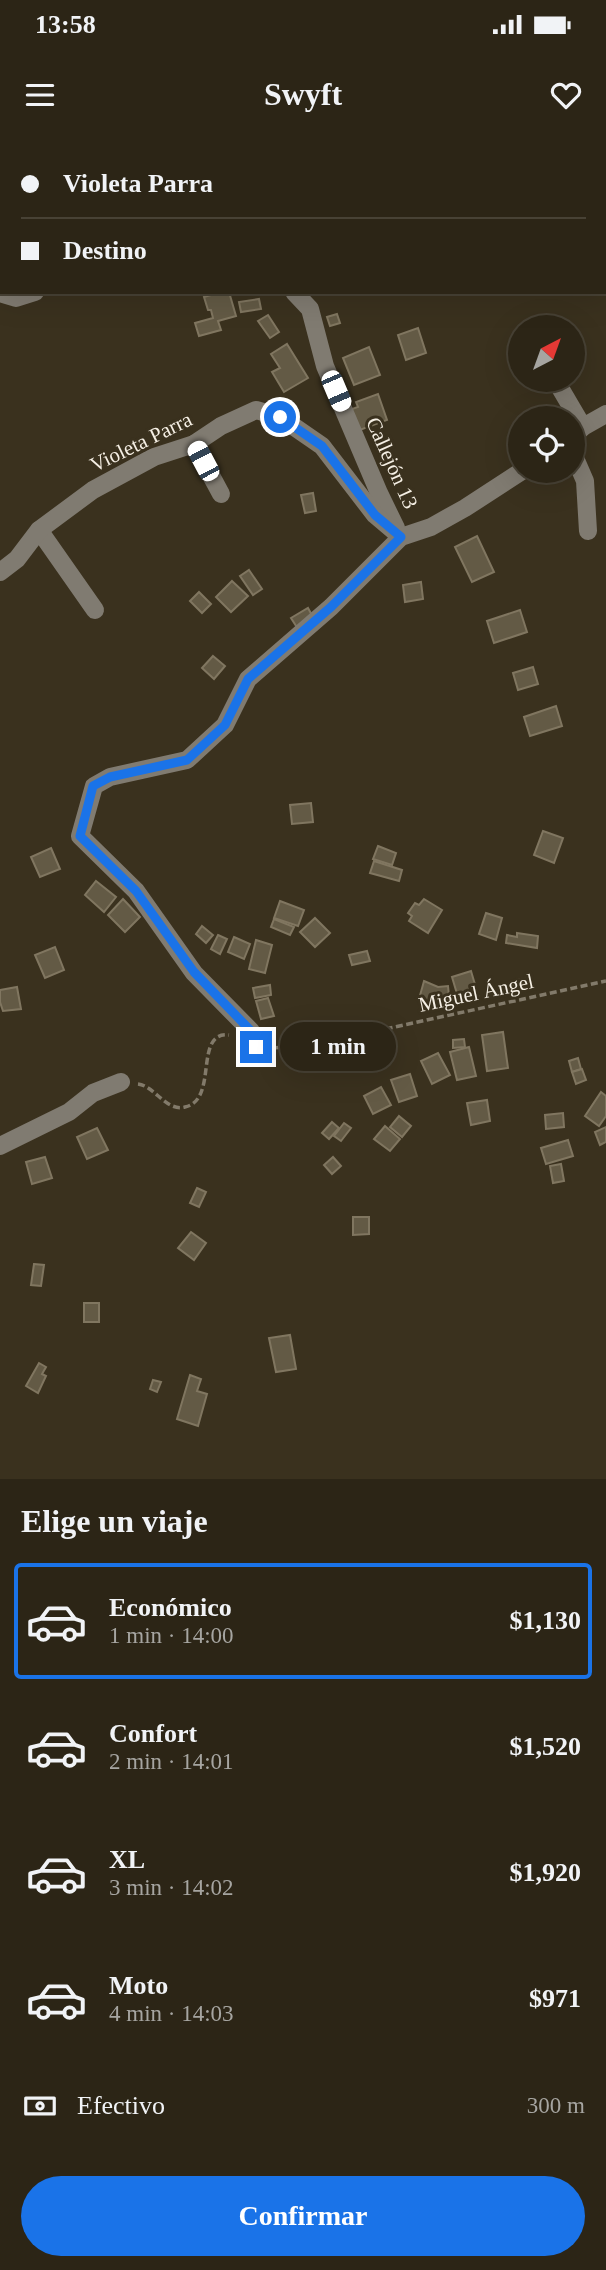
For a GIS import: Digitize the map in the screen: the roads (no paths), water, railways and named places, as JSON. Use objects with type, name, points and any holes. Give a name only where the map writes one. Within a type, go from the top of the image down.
[{"type":"street","points":[[3,294],[16,298],[29,294]]},
{"type":"street","name":"Callejón 13","points":[[296,294],[310,309],[325,366],[379,493],[401,537]]},
{"type":"street","name":"Violeta Parra","points":[[0,572],[17,559],[39,530],[93,489],[154,457],[194,444],[221,426],[256,410],[280,417],[322,446],[375,515],[401,537]]},
{"type":"street","points":[[585,428],[606,414]]},
{"type":"street","points":[[194,444],[221,494]]},
{"type":"street","points":[[256,1047],[251,1031],[194,972],[136,891],[80,836],[93,786],[110,777],[187,760],[225,725],[248,679],[331,607],[401,537],[431,527],[508,480]]},
{"type":"street","points":[[585,481],[588,531]]},
{"type":"street","points":[[39,530],[95,610]]},
{"type":"street","points":[[0,1146],[69,1112],[93,1093],[121,1082]]}]
